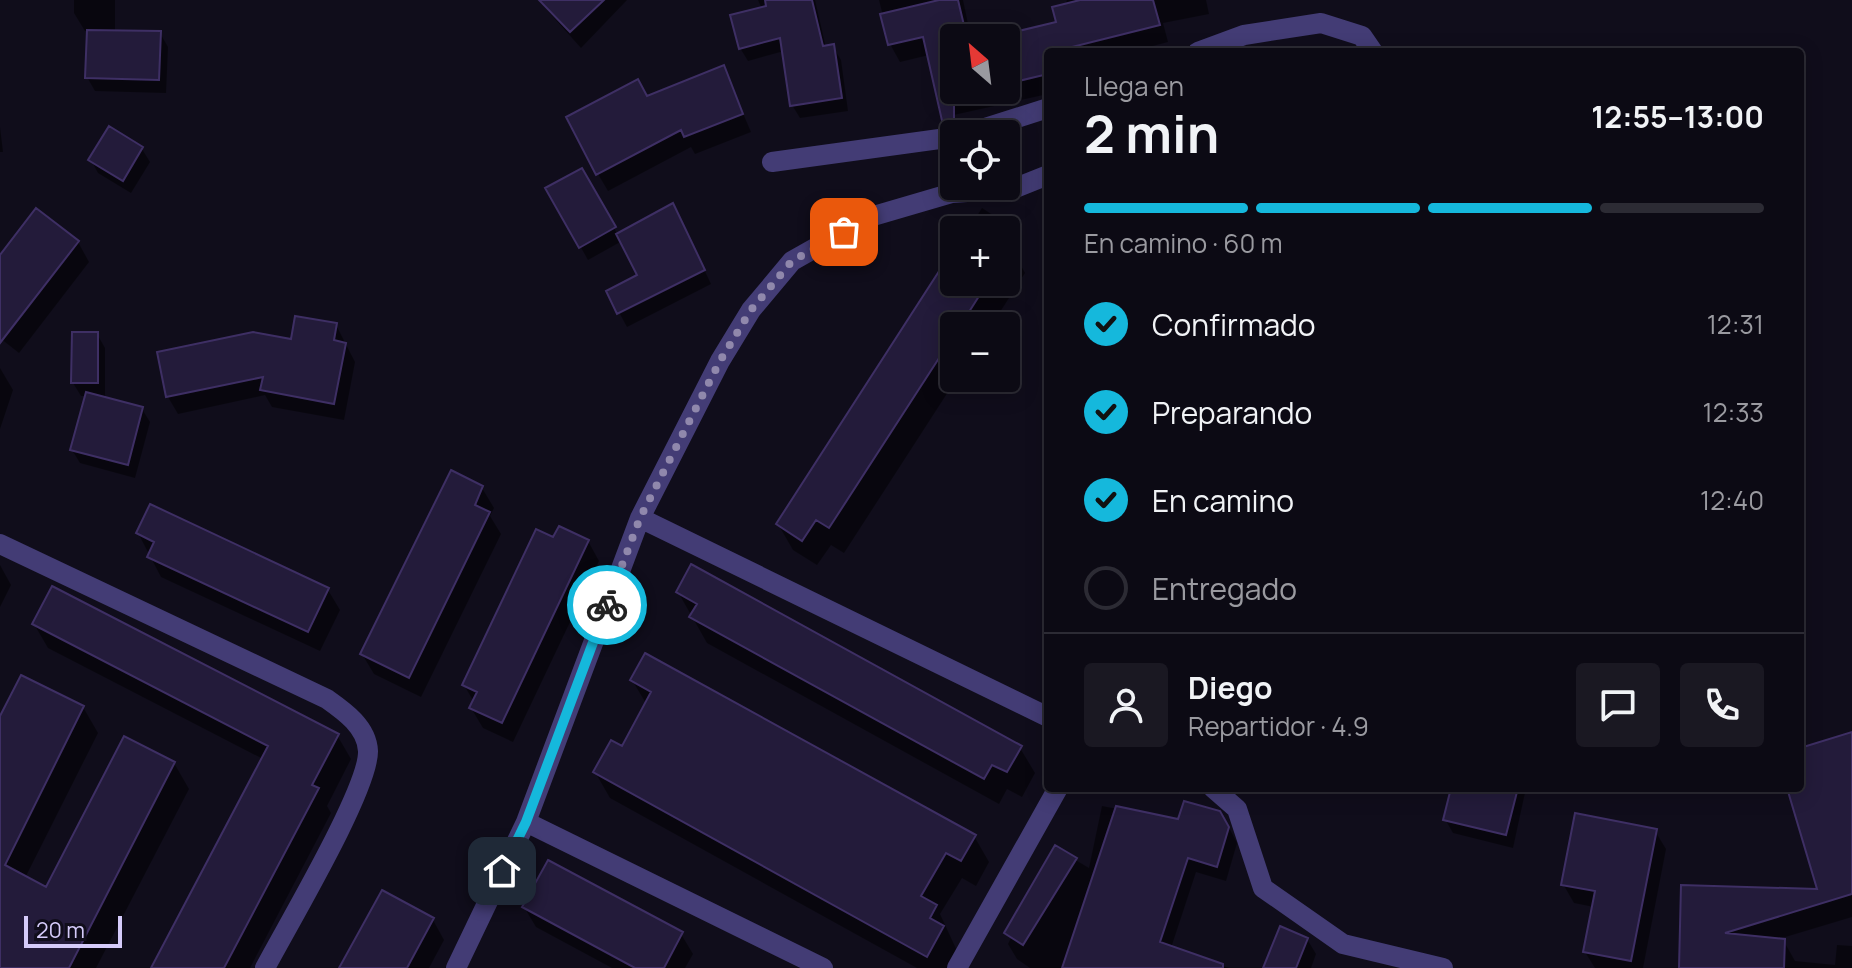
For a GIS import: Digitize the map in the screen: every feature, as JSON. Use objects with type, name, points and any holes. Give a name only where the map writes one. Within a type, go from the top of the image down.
[{"type":"street","points":[[1209,48],[1244,35],[1321,23],[1362,36],[1370,48]]},
{"type":"street","points":[[1010,120],[1044,109]]},
{"type":"street","points":[[772,162],[940,139]]},
{"type":"street","points":[[456,968],[526,822],[640,518],[720,361],[751,310],[792,261],[870,217],[952,193],[1013,189],[1044,177]]},
{"type":"street","points":[[640,518],[1044,715]]},
{"type":"street","points":[[0,544],[327,699],[355,719],[368,749],[357,792],[265,968]]},
{"type":"street","points":[[957,968],[1056,792]]},
{"type":"street","points":[[1218,792],[1237,809],[1263,888],[1343,944],[1443,968]]},
{"type":"street","points":[[526,822],[823,968]]},
{"type":"building","points":[[539,0],[604,0],[570,32]]},
{"type":"building","points":[[765,0],[812,0],[823,46],[834,44],[842,98],[790,106],[780,38],[739,49],[730,15],[766,6]]},
{"type":"building","points":[[939,0],[958,0],[964,24],[940,24],[940,104],[954,104],[954,120],[942,120],[923,37],[888,45],[880,14]]},
{"type":"building","points":[[1080,0],[1153,0],[1160,25],[1072,48],[1044,48],[1044,75],[1020,81],[1020,31],[1056,22],[1052,7]]},
{"type":"building","points":[[87,30],[161,31],[159,80],[85,78]]},
{"type":"building","points":[[724,65],[743,114],[684,137],[681,130],[596,175],[566,117],[638,79],[647,96]]},
{"type":"building","points":[[109,126],[143,147],[123,181],[88,160]]},
{"type":"building","points":[[582,168],[616,227],[579,248],[545,188]]},
{"type":"building","points":[[673,203],[705,270],[617,314],[606,291],[637,275],[616,234]]},
{"type":"building","points":[[36,208],[79,241],[0,343],[0,255]]},
{"type":"building","points":[[940,270],[940,296],[979,296],[969,312],[940,312],[940,357],[829,528],[816,520],[802,541],[776,524]]},
{"type":"building","points":[[295,316],[337,323],[334,340],[346,343],[334,404],[260,390],[263,377],[166,397],[157,352],[253,332],[291,339]]},
{"type":"building","points":[[72,332],[98,332],[98,383],[71,383]]},
{"type":"building","points":[[86,392],[143,407],[128,465],[70,450]]},
{"type":"building","points":[[451,470],[483,486],[475,505],[490,512],[409,678],[360,654]]},
{"type":"building","points":[[150,504],[329,588],[308,632],[147,557],[154,542],[136,533]]},
{"type":"building","points":[[559,526],[589,540],[502,723],[469,708],[477,692],[462,685],[536,529],[553,537]]},
{"type":"building","points":[[691,564],[1022,746],[1007,772],[992,765],[984,779],[689,617],[697,604],[676,592]]},
{"type":"building","points":[[52,586],[339,734],[312,785],[319,788],[224,968],[151,968],[268,746],[32,624]]},
{"type":"building","points":[[645,653],[976,835],[961,861],[946,853],[921,896],[937,905],[930,918],[944,926],[927,957],[593,772],[611,740],[622,746],[651,692],[630,680]]},
{"type":"building","points":[[21,675],[84,706],[5,865],[46,887],[124,736],[175,762],[69,968],[0,968],[0,716]]},
{"type":"building","points":[[1852,732],[1852,894],[1725,933],[1785,939],[1784,968],[1679,968],[1681,885],[1817,889],[1788,792],[1804,792],[1804,747]]},
{"type":"building","points":[[1450,792],[1517,792],[1506,835],[1443,820]]},
{"type":"building","points":[[1184,801],[1220,811],[1229,827],[1217,867],[1188,858],[1160,942],[1223,964],[1223,968],[1062,968],[1116,806],[1178,819]]},
{"type":"building","points":[[1575,813],[1657,829],[1631,961],[1583,952],[1595,891],[1561,885]]},
{"type":"building","points":[[1055,845],[1077,858],[1023,945],[1004,933]]},
{"type":"building","points":[[548,860],[683,932],[664,968],[635,968],[522,907]]},
{"type":"building","points":[[382,890],[434,918],[407,968],[339,968]]},
{"type":"building","points":[[1280,926],[1308,938],[1296,968],[1263,968]]},
{"type":"way so far","points":[[607,605],[640,518],[720,361],[751,310],[792,261],[844,232]]},
{"type":"route","points":[[502,871],[526,822],[607,605]]}]
